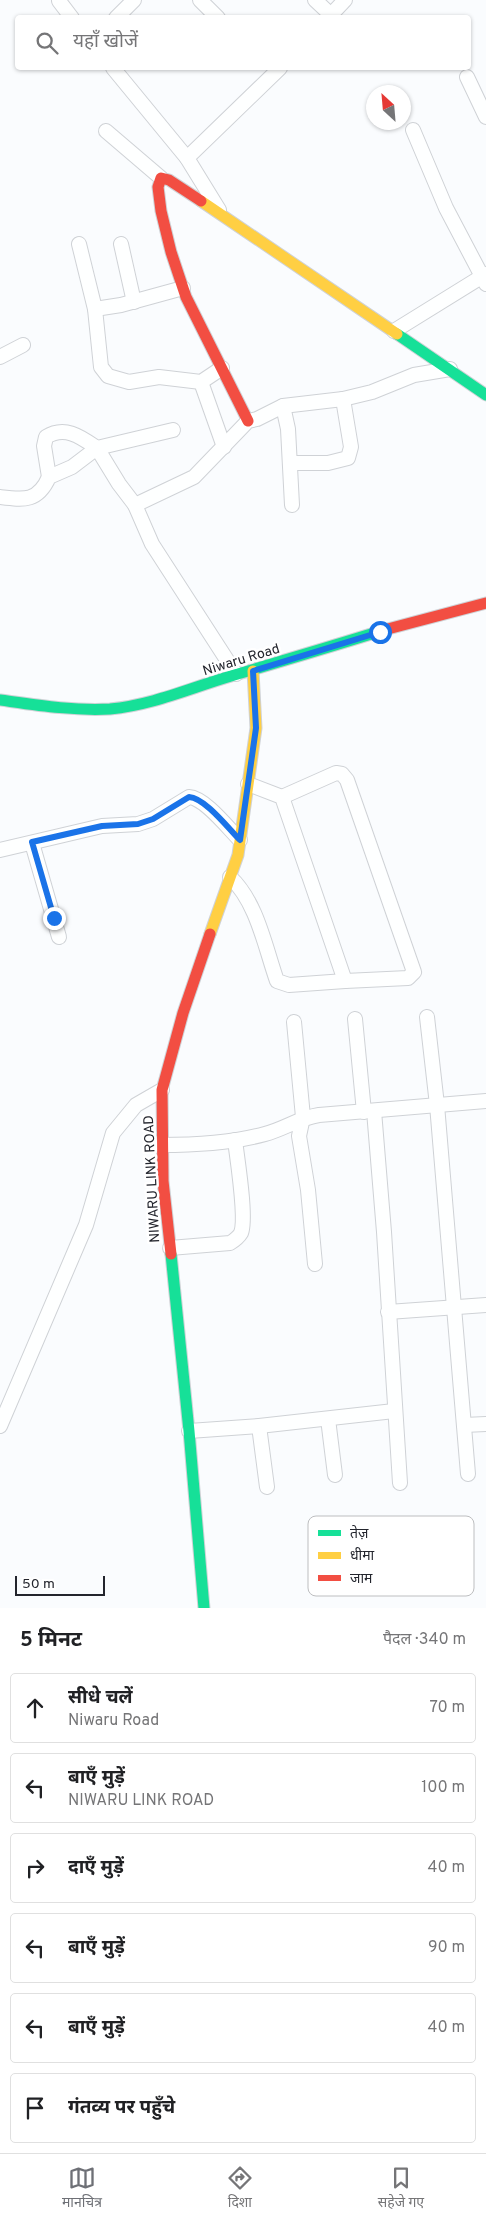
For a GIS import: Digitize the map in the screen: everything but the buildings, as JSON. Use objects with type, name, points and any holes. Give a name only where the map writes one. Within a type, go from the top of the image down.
[{"type":"street","points":[[119,15],[134,0]]},
{"type":"street","points":[[200,0],[215,15]]},
{"type":"street","points":[[315,0],[329,15]]},
{"type":"street","points":[[331,15],[345,0]]},
{"type":"street","points":[[59,1],[70,15]]},
{"type":"street","points":[[115,70],[187,158],[220,213]]},
{"type":"street","points":[[187,158],[274,70]]},
{"type":"street","points":[[467,76],[486,117]]},
{"type":"street","points":[[394,331],[485,278],[446,208],[413,130]]},
{"type":"street","points":[[106,131],[161,178],[168,180],[220,213],[486,395]]},
{"type":"street","points":[[161,178],[158,188],[161,211],[183,288],[248,421]]},
{"type":"street","points":[[79,244],[95,309],[101,367],[108,376],[128,382],[159,377],[201,382],[222,368]]},
{"type":"street","points":[[122,244],[134,302]]},
{"type":"street","points":[[95,309],[134,302],[183,288]]},
{"type":"street","points":[[0,357],[23,345]]},
{"type":"street","points":[[135,505],[194,477],[248,421],[257,419],[283,406],[343,399],[372,392],[414,376],[450,369]]},
{"type":"street","points":[[201,382],[224,447]]},
{"type":"street","points":[[290,463],[328,463],[348,458],[351,447],[343,399]]},
{"type":"street","points":[[283,406],[288,429],[292,505]]},
{"type":"street","points":[[49,477],[72,467],[97,448],[174,430]]},
{"type":"street","points":[[0,496],[22,500],[34,496],[43,490],[49,477],[44,446],[46,437],[52,433],[64,431],[75,434],[97,448],[119,484],[135,505],[152,544],[236,674]]},
{"type":"street","name":"Niwaru Road","points":[[0,700],[64,708],[104,709],[170,697],[236,674],[253,671],[398,626],[486,603]]},
{"type":"street","name":"NIWARU LINK ROAD","points":[[204,1608],[161,1145],[162,1090],[182,1013],[238,855],[256,728],[253,671]]},
{"type":"street","points":[[230,877],[240,886],[249,900],[277,981],[289,985],[408,978],[414,972],[347,780],[342,774],[336,773],[282,797],[248,784]]},
{"type":"street","points":[[0,850],[102,826],[138,824],[153,819],[189,797],[196,797],[204,803],[240,840]]},
{"type":"street","points":[[282,797],[345,981]]},
{"type":"street","points":[[32,842],[59,937]]},
{"type":"street","points":[[427,1017],[468,1474]]},
{"type":"street","points":[[355,1019],[369,1111],[388,1312],[400,1483]]},
{"type":"street","points":[[294,1022],[303,1117],[299,1136],[308,1190],[316,1264]]},
{"type":"street","points":[[0,1426],[86,1225],[113,1133],[136,1105],[162,1090]]},
{"type":"street","points":[[161,1145],[235,1140],[268,1133],[303,1117],[486,1101]]},
{"type":"street","points":[[170,1248],[230,1243],[237,1239],[242,1228],[241,1190],[235,1140]]},
{"type":"street","points":[[388,1312],[486,1305]]},
{"type":"street","points":[[189,1431],[259,1426],[394,1411]]},
{"type":"street","points":[[328,1419],[335,1475]]},
{"type":"street","points":[[464,1425],[486,1424]]},
{"type":"street","points":[[259,1426],[267,1487]]},
{"type":"traffic: fast","points":[[397,334],[486,395]]},
{"type":"traffic: fast","points":[[0,700],[82,709],[126,707],[156,700],[384,630]]},
{"type":"traffic: fast","points":[[171,1254],[204,1608]]},
{"type":"traffic: slow","points":[[201,201],[397,334]]},
{"type":"traffic: slow","points":[[210,934],[238,855],[256,728],[253,671]]},
{"type":"traffic: jam","points":[[201,201],[169,180],[161,178],[158,187],[161,211],[171,252],[186,297],[248,421]]},
{"type":"traffic: jam","points":[[384,630],[486,603]]},
{"type":"traffic: jam","points":[[171,1254],[163,1181],[162,1090],[183,1013],[210,934]]},
{"type":"route","points":[[54,918],[32,842],[102,826],[138,824],[153,819],[181,800],[189,797],[196,797],[204,803],[240,840],[256,728],[253,671],[380,632]]}]
